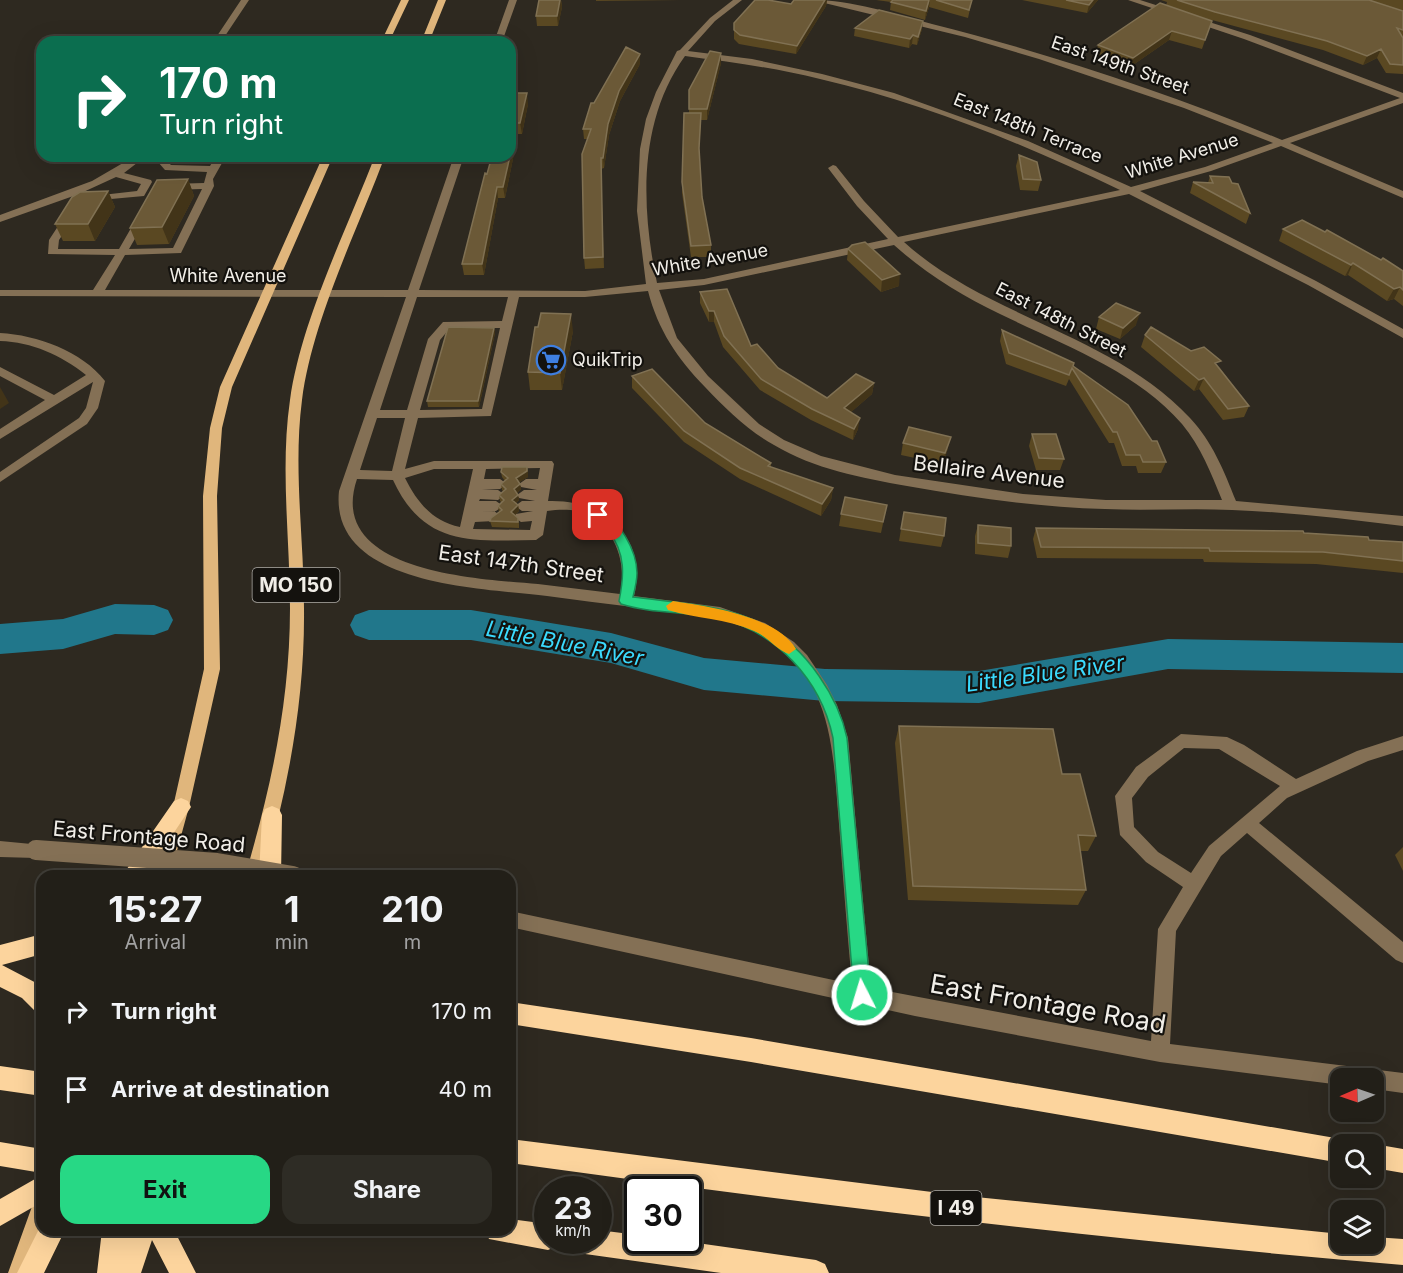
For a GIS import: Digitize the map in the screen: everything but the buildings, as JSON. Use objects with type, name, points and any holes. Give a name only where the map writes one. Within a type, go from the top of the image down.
[{"type":"highway","points":[[137,870],[181,807]]},
{"type":"highway","points":[[270,870],[272,815]]},
{"type":"highway","points":[[0,956],[36,946]]},
{"type":"highway","points":[[0,975],[30,990],[36,996]]},
{"type":"highway","points":[[516,1013],[751,1050],[1330,1149]]},
{"type":"highway","points":[[0,1078],[36,1083]]},
{"type":"highway","name":"I 49","points":[[516,1152],[933,1205],[1285,1243],[1403,1252]]},
{"type":"highway","points":[[0,1154],[36,1160]]},
{"type":"highway","points":[[1384,1158],[1403,1161]]},
{"type":"highway","points":[[0,1213],[36,1192]]},
{"type":"highway","points":[[516,1233],[534,1235]]},
{"type":"highway","points":[[30,1273],[49,1236]]},
{"type":"highway","points":[[111,1273],[114,1236]]},
{"type":"highway","points":[[128,1273],[140,1236]]},
{"type":"highway","points":[[163,1236],[183,1273]]},
{"type":"highway","points":[[612,1245],[816,1273]]},
{"type":"main road","points":[[388,36],[405,0]]},
{"type":"main road","points":[[427,36],[442,0]]},
{"type":"main road","points":[[163,870],[181,807],[212,669],[210,496],[216,428],[226,387],[265,294],[325,162]]},
{"type":"main road","name":"MO 150","points":[[256,870],[288,747],[295,690],[297,609],[292,475],[295,402],[303,358],[378,162]]},
{"type":"main road","points":[[19,1273],[36,1226]]},
{"type":"street","points":[[221,36],[244,0]]},
{"type":"street","points":[[500,36],[513,0]]},
{"type":"street","name":"Bellaire Avenue","points":[[738,0],[700,30],[680,53],[667,73],[645,144],[642,208],[648,267],[667,330],[681,355],[727,403],[763,433],[812,458],[869,475],[999,498],[1091,504],[1231,505],[1338,513],[1403,521]]},
{"type":"street","name":"East 149th Street","points":[[816,0],[933,25],[1015,47],[1132,85],[1285,142],[1403,195]]},
{"type":"street","points":[[1132,0],[1247,37],[1403,98]]},
{"type":"street","name":"East 148th Terrace","points":[[680,53],[732,57],[784,67],[888,93],[1014,137],[1133,190],[1295,274],[1403,334]]},
{"type":"street","name":"White Avenue","points":[[0,293],[585,294],[654,289],[704,282],[1133,190],[1208,169],[1403,98]]},
{"type":"street","points":[[0,219],[116,174],[133,162]]},
{"type":"street","points":[[163,162],[168,168],[213,169]]},
{"type":"street","points":[[209,186],[99,196],[77,204],[54,240],[52,252],[177,251],[209,186],[208,179],[217,162]]},
{"type":"street","name":"East 147th Street","points":[[457,162],[352,474],[344,507],[352,527],[364,544],[415,571],[436,577],[720,613],[762,628],[797,655],[835,714],[840,738],[862,995]]},
{"type":"street","name":"East 148th Street","points":[[832,168],[860,206],[896,241],[961,289],[1082,347],[1160,394],[1185,418],[1204,443],[1222,477],[1231,505]]},
{"type":"street","points":[[116,174],[147,182],[142,191]]},
{"type":"street","points":[[97,293],[150,201],[142,191]]},
{"type":"street","points":[[373,414],[487,413],[486,395],[493,362],[507,325],[514,294]]},
{"type":"street","points":[[352,474],[397,476],[434,465],[547,464],[536,535],[465,535],[438,525],[411,503],[397,476],[427,362],[438,346],[434,339],[447,324],[507,325]]},
{"type":"street","points":[[0,336],[28,339],[89,369],[99,381],[92,408],[83,421],[0,478]]},
{"type":"street","points":[[427,362],[440,362]]},
{"type":"street","points":[[0,371],[54,400]]},
{"type":"street","points":[[0,435],[94,375]]},
{"type":"street","points":[[422,378],[436,378]]},
{"type":"street","points":[[417,395],[431,395]]},
{"type":"street","points":[[465,535],[481,464]]},
{"type":"street","points":[[473,500],[497,500],[473,500]]},
{"type":"street","points":[[542,500],[524,500],[542,500],[576,506],[598,515],[615,531],[627,554],[631,572],[626,601]]},
{"type":"street","points":[[1194,885],[1152,857],[1126,830],[1123,796],[1142,772],[1181,741],[1221,742],[1238,750],[1295,787]]},
{"type":"street","points":[[1160,1052],[1167,928],[1215,851],[1281,793],[1363,756],[1403,743]]},
{"type":"street","points":[[1247,824],[1403,954]]},
{"type":"street","name":"East Frontage Road","points":[[0,849],[217,863],[258,870]]},
{"type":"street","name":"East Frontage Road","points":[[516,920],[862,995],[1160,1052],[1403,1083]]},
{"type":"waterway","name":"Little Blue River","points":[[0,639],[63,634],[115,619],[154,620]]},
{"type":"waterway","name":"Little Blue River","points":[[369,625],[471,625],[611,648],[704,674],[825,685],[979,687],[1168,654],[1403,658]]},
{"type":"slow traffic","points":[[673,606],[720,613],[762,628],[789,649]]},
{"type":"place","name":"QuikTrip","points":[[551,360]]},
{"type":"route","points":[[598,515],[615,531],[627,554],[631,572],[626,601],[720,613],[762,628],[797,655],[825,695],[835,714],[840,738],[862,995]]}]
